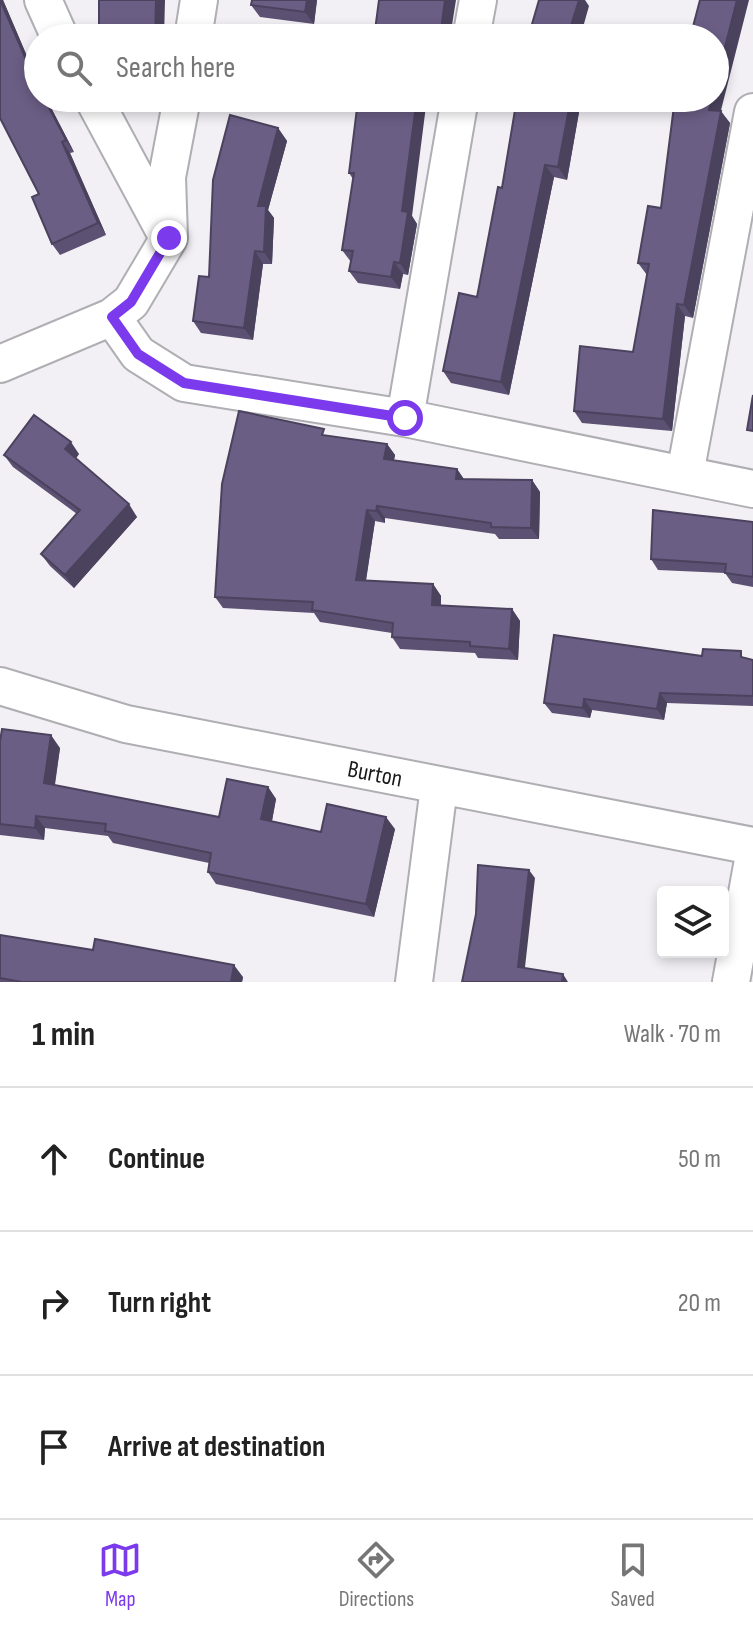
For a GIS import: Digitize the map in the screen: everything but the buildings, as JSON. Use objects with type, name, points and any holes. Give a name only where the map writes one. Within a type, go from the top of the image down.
[{"type":"street","points":[[43,0],[54,24]]},
{"type":"street","points":[[195,24],[199,0]]},
{"type":"street","points":[[474,24],[478,0]]},
{"type":"street","points":[[101,112],[169,238]]},
{"type":"street","points":[[0,364],[112,317],[131,302],[169,238],[167,177],[179,112]]},
{"type":"street","points":[[405,418],[458,112]]},
{"type":"street","points":[[685,474],[753,112]]},
{"type":"street","points":[[112,317],[138,354],[184,383],[405,418],[753,489]]},
{"type":"street","name":"Burton","points":[[0,686],[126,724],[753,846]]},
{"type":"street","points":[[414,982],[439,787]]},
{"type":"street","points":[[731,982],[753,860]]},
{"type":"route","points":[[169,238],[131,302],[112,317],[138,354],[184,383],[405,418]]}]
